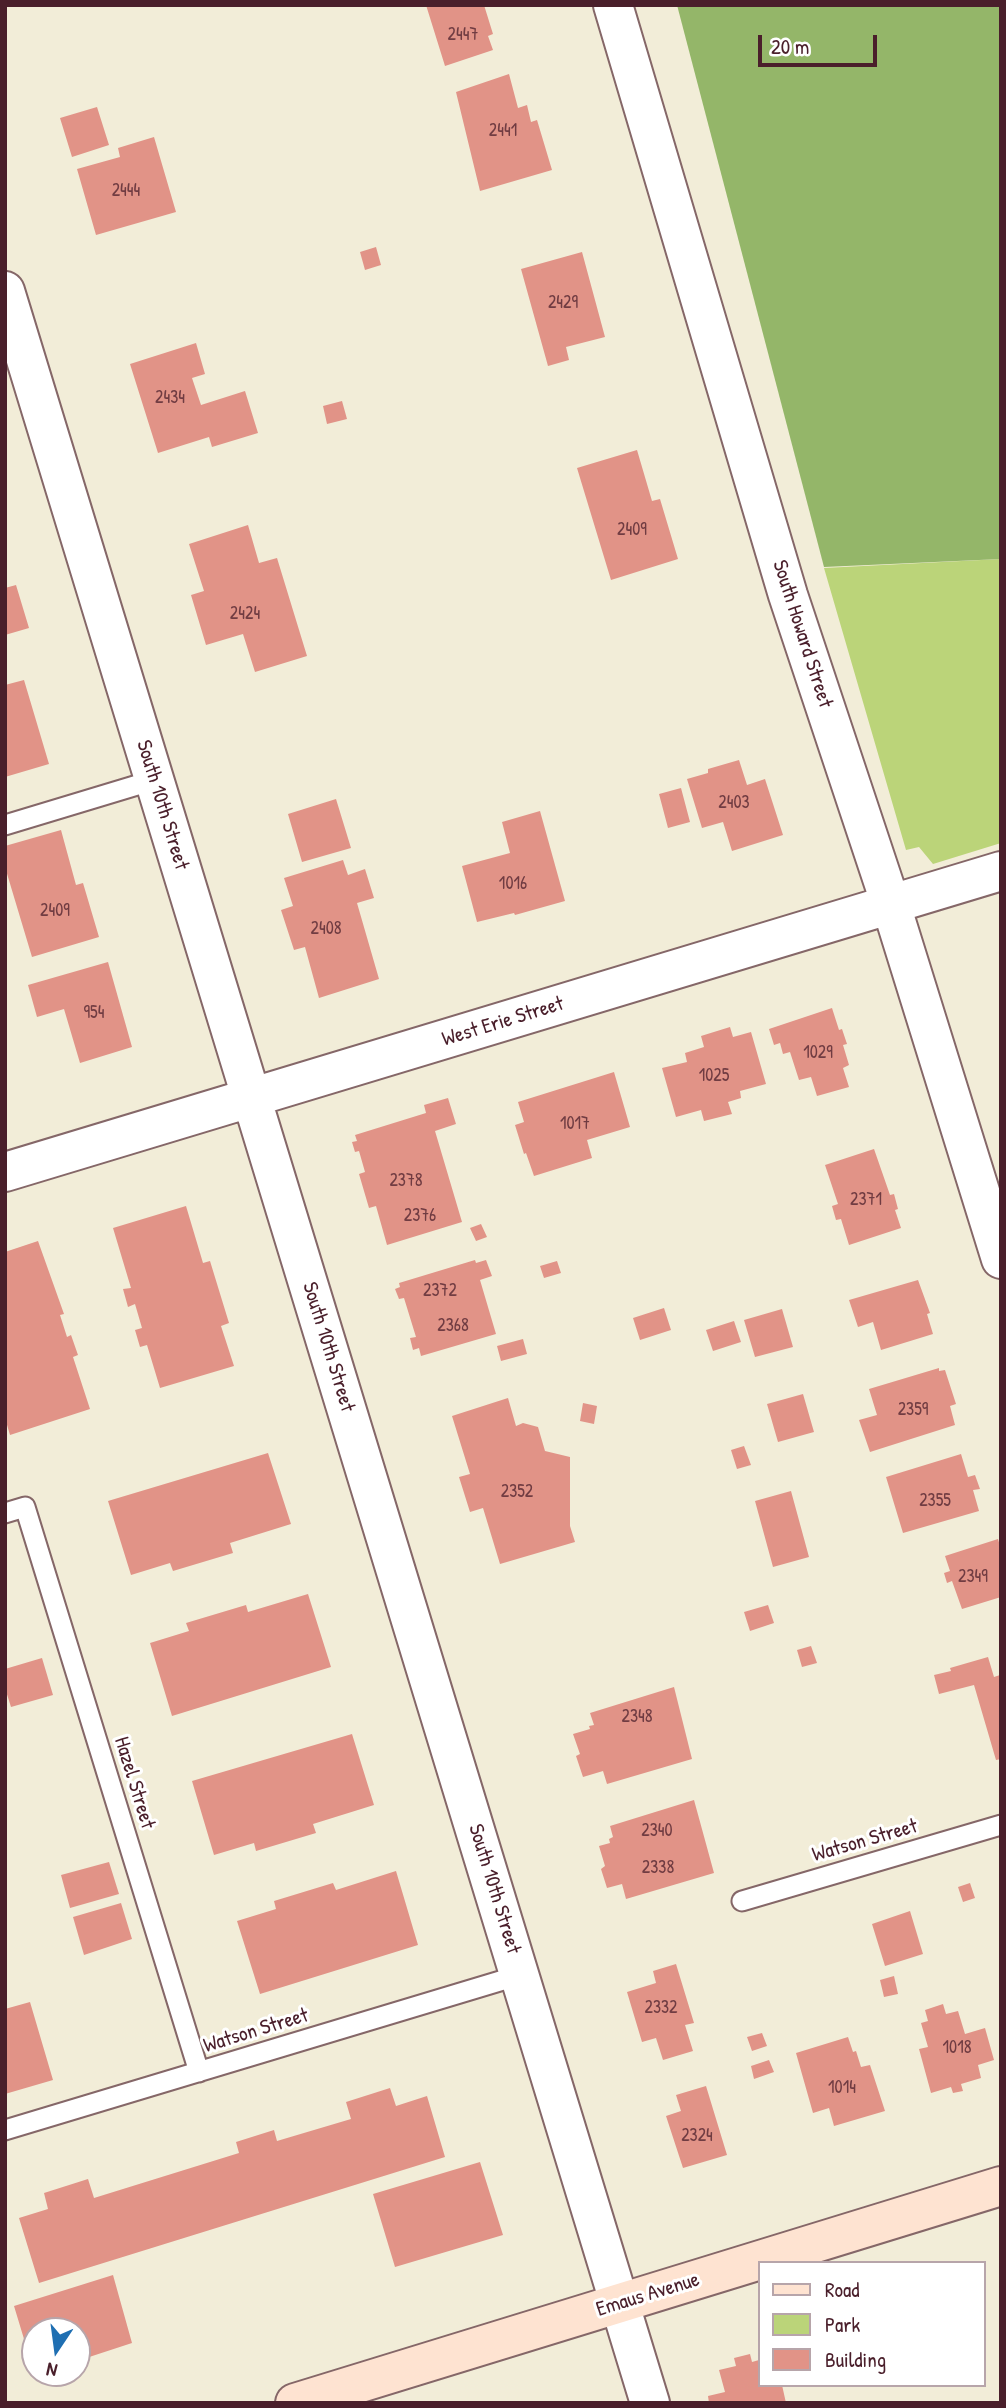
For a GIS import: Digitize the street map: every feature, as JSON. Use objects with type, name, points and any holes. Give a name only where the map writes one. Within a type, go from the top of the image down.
[{"type":"main road","name":"Emaus Avenue","points":[[295,2403],[1001,2186]]},
{"type":"street","name":"South Howard Street","points":[[613,5],[788,594],[891,905],[1001,1259]]},
{"type":"street","name":"South 10th Street","points":[[5,291],[14,354],[155,780],[650,2403]]},
{"type":"street","name":"West Erie Street","points":[[5,1172],[1001,871]]},
{"type":"lane","points":[[5,825],[155,780]]},
{"type":"lane","name":"Hazel Street","points":[[5,1513],[25,1507],[199,2072]]},
{"type":"lane","name":"Watson Street","points":[[742,1901],[1001,1825]]},
{"type":"lane","name":"Watson Street","points":[[5,2130],[520,1975]]},
{"type":"green space","points":[[677,5],[1001,5],[1001,559],[824,567]]},
{"type":"green space","points":[[1001,559],[1001,843],[933,864],[919,847],[906,850],[824,568]]},
{"type":"building","points":[[426,5],[484,5],[493,34],[488,36],[493,50],[445,66]]},
{"type":"building","points":[[509,74],[518,108],[527,105],[531,122],[537,120],[552,170],[480,191],[456,92]]},
{"type":"building","points":[[97,107],[109,145],[72,157],[60,118]]},
{"type":"building","points":[[154,137],[176,212],[96,235],[77,169],[120,157],[118,148]]},
{"type":"building","points":[[376,247],[381,265],[365,270],[360,252]]},
{"type":"building","points":[[582,252],[605,337],[566,347],[569,360],[548,366],[521,269]]},
{"type":"building","points":[[196,343],[205,374],[192,378],[201,405],[245,391],[258,433],[212,447],[209,437],[158,453],[130,364]]},
{"type":"building","points":[[342,401],[347,419],[327,424],[323,406]]},
{"type":"building","points":[[637,450],[652,501],[660,499],[678,559],[611,580],[577,468]]},
{"type":"building","points":[[248,525],[259,563],[277,558],[307,656],[255,672],[243,634],[206,645],[191,595],[204,591],[189,544]]},
{"type":"building","points":[[16,585],[29,628],[5,635],[5,588]]},
{"type":"building","points":[[24,680],[49,764],[5,777],[5,685]]},
{"type":"building","points":[[739,760],[747,785],[765,779],[783,835],[732,851],[723,822],[702,828],[687,779],[708,773],[708,769]]},
{"type":"building","points":[[681,788],[690,822],[668,828],[659,794]]},
{"type":"building","points":[[336,799],[351,848],[302,862],[288,814]]},
{"type":"building","points":[[540,811],[565,901],[477,922],[462,866],[510,853],[502,822]]},
{"type":"building","points":[[61,830],[76,885],[83,883],[99,937],[32,957],[5,867],[5,846]]},
{"type":"building","points":[[343,860],[348,875],[365,869],[374,898],[357,903],[379,979],[319,998],[305,947],[294,950],[281,910],[293,906],[284,878]]},
{"type":"building","points":[[108,962],[132,1047],[80,1063],[64,1009],[37,1017],[28,985]]},
{"type":"building","points":[[832,1008],[847,1044],[843,1045],[849,1065],[843,1068],[849,1087],[817,1096],[811,1077],[799,1080],[790,1052],[783,1054],[780,1043],[774,1045],[769,1029]]},
{"type":"building","points":[[730,1027],[733,1037],[751,1032],[766,1084],[740,1091],[741,1098],[728,1102],[732,1114],[704,1121],[701,1110],[676,1117],[662,1068],[687,1062],[685,1053],[704,1047],[701,1036]]},
{"type":"building","points":[[614,1072],[630,1127],[587,1140],[592,1158],[534,1176],[515,1125],[524,1122],[518,1102]]},
{"type":"building","points":[[448,1098],[456,1124],[435,1131],[462,1222],[387,1245],[376,1206],[369,1208],[359,1174],[365,1172],[359,1151],[355,1152],[352,1142],[357,1141],[355,1135],[426,1113],[424,1105]]},
{"type":"building","points":[[874,1149],[890,1195],[894,1194],[898,1209],[895,1210],[901,1228],[849,1245],[841,1219],[836,1220],[832,1206],[838,1204],[825,1165]]},
{"type":"building","points":[[186,1206],[203,1263],[210,1261],[229,1323],[221,1326],[234,1366],[160,1388],[147,1345],[140,1347],[135,1330],[142,1328],[135,1304],[128,1307],[123,1289],[131,1288],[113,1228]]},
{"type":"building","points":[[481,1224],[487,1237],[476,1241],[470,1228]]},
{"type":"building","points":[[38,1241],[64,1314],[60,1315],[67,1337],[71,1335],[78,1355],[73,1357],[90,1409],[10,1435],[5,1418],[5,1252]]},
{"type":"building","points":[[475,1260],[476,1263],[486,1260],[492,1276],[480,1280],[496,1334],[421,1356],[419,1348],[413,1350],[410,1338],[416,1337],[404,1298],[399,1299],[395,1289],[400,1287],[399,1283]]},
{"type":"building","points":[[557,1261],[561,1273],[544,1278],[540,1266]]},
{"type":"building","points":[[918,1280],[930,1313],[927,1314],[933,1334],[881,1350],[873,1322],[858,1327],[849,1300]]},
{"type":"building","points":[[664,1308],[671,1330],[640,1340],[633,1318]]},
{"type":"building","points":[[782,1309],[793,1347],[755,1357],[744,1320]]},
{"type":"building","points":[[734,1321],[741,1342],[713,1351],[706,1330]]},
{"type":"building","points":[[523,1339],[527,1354],[501,1361],[497,1346]]},
{"type":"building","points":[[939,1368],[939,1371],[945,1370],[956,1404],[950,1406],[955,1425],[870,1452],[859,1420],[877,1415],[869,1389]]},
{"type":"building","points":[[803,1394],[814,1432],[778,1442],[767,1404]]},
{"type":"building","points":[[508,1398],[516,1426],[523,1423],[538,1427],[545,1451],[570,1457],[570,1526],[575,1542],[500,1564],[483,1508],[470,1512],[459,1477],[470,1474],[452,1416]]},
{"type":"building","points":[[583,1403],[597,1406],[594,1424],[580,1421]]},
{"type":"building","points":[[744,1446],[751,1465],[737,1469],[731,1450]]},
{"type":"building","points":[[268,1453],[291,1524],[230,1543],[233,1553],[173,1571],[170,1563],[131,1575],[108,1501]]},
{"type":"building","points":[[961,1454],[968,1477],[975,1475],[980,1489],[973,1490],[979,1511],[903,1533],[886,1477]]},
{"type":"building","points":[[791,1491],[809,1557],[773,1567],[755,1501]]},
{"type":"building","points":[[998,1539],[1001,1549],[1001,1597],[962,1609],[952,1581],[947,1583],[944,1573],[950,1571],[945,1556]]},
{"type":"building","points":[[308,1594],[331,1667],[172,1716],[150,1643],[189,1631],[186,1623],[246,1605],[248,1612]]},
{"type":"building","points":[[768,1605],[774,1623],[750,1631],[744,1612]]},
{"type":"building","points":[[811,1646],[817,1663],[802,1667],[797,1650]]},
{"type":"building","points":[[988,1657],[994,1677],[1001,1677],[1001,1759],[996,1760],[974,1685],[939,1694],[934,1675]]},
{"type":"building","points":[[42,1658],[53,1695],[11,1707],[5,1688],[5,1669]]},
{"type":"building","points":[[674,1687],[692,1759],[607,1784],[603,1771],[583,1777],[576,1756],[580,1754],[573,1734],[590,1729],[589,1726],[594,1725],[590,1713]]},
{"type":"building","points":[[352,1734],[374,1805],[313,1824],[316,1833],[256,1851],[254,1843],[214,1855],[192,1781]]},
{"type":"building","points":[[694,1800],[714,1873],[626,1899],[622,1884],[607,1888],[601,1869],[605,1866],[599,1846],[610,1843],[609,1839],[613,1837],[610,1826]]},
{"type":"building","points":[[109,1862],[119,1894],[70,1908],[61,1875]]},
{"type":"building","points":[[396,1871],[418,1945],[260,1994],[237,1921],[276,1909],[274,1901],[333,1883],[336,1890]]},
{"type":"building","points":[[970,1883],[975,1898],[963,1902],[958,1887]]},
{"type":"building","points":[[121,1903],[132,1939],[84,1955],[73,1917]]},
{"type":"building","points":[[910,1911],[923,1954],[885,1966],[872,1924]]},
{"type":"building","points":[[676,1964],[694,2023],[685,2025],[693,2051],[663,2060],[656,2038],[642,2042],[627,1992],[656,1983],[653,1971]]},
{"type":"building","points":[[894,1976],[898,1994],[884,1997],[880,1980]]},
{"type":"building","points":[[30,2002],[53,2080],[5,2094],[5,2009]]},
{"type":"building","points":[[943,2004],[946,2014],[958,2011],[965,2034],[985,2028],[994,2060],[978,2065],[981,2078],[961,2084],[963,2091],[953,2093],[951,2087],[931,2093],[919,2049],[928,2047],[921,2023],[928,2021],[925,2010]]},
{"type":"building","points":[[762,2033],[767,2046],[752,2051],[747,2037]]},
{"type":"building","points":[[848,2037],[861,2067],[870,2065],[885,2111],[834,2126],[829,2108],[813,2113],[796,2053]]},
{"type":"building","points":[[769,2060],[774,2072],[754,2079],[751,2066]]},
{"type":"building","points":[[706,2086],[727,2155],[683,2168],[666,2116],[681,2111],[676,2095]]},
{"type":"building","points":[[390,2088],[396,2106],[427,2096],[445,2157],[39,2283],[19,2218],[48,2209],[44,2193],[88,2179],[94,2198],[239,2153],[236,2142],[274,2130],[277,2141],[351,2119],[346,2102]]},
{"type":"building","points":[[480,2162],[503,2235],[395,2267],[373,2194]]},
{"type":"building","points":[[113,2275],[132,2343],[91,2356],[91,2317],[21,2317],[21,2329],[14,2306]]},
{"type":"building","points":[[750,2354],[752,2362],[758,2360],[758,2387],[782,2387],[786,2403],[709,2403],[708,2396],[725,2392],[719,2370],[736,2366],[734,2358]]}]
